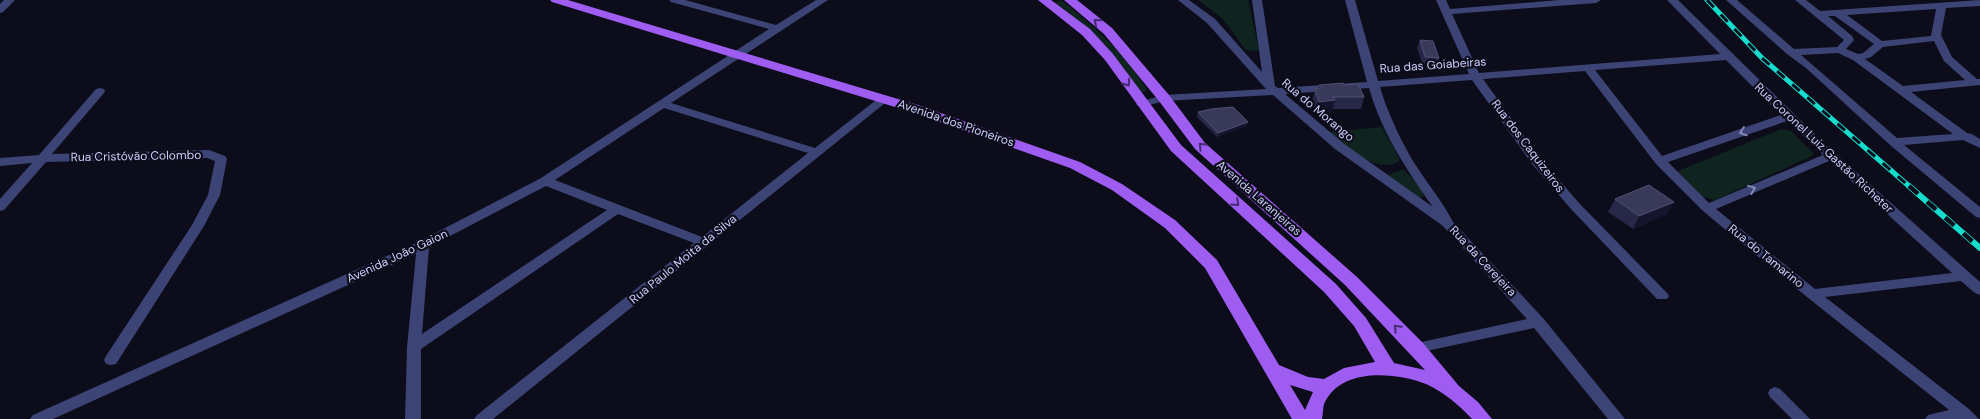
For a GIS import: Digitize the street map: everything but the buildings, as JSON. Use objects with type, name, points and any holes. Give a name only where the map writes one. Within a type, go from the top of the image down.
[{"type":"main road","name":"Avenida dos Pioneiros","points":[[556,0],[884,99],[1066,162],[1125,192],[1170,224],[1211,264],[1301,419]]},
{"type":"main road","name":"Avenida Laranjeiras","points":[[1044,0],[1086,32],[1109,57],[1176,148],[1330,288],[1360,322],[1388,369]]},
{"type":"main road","name":"Avenida Laranjeiras","points":[[1070,0],[1108,31],[1164,98],[1200,146],[1320,252],[1417,348],[1452,391]]},
{"type":"main road","points":[[1313,419],[1316,403],[1327,386],[1344,376],[1364,370],[1388,369],[1410,372],[1424,377],[1452,391],[1477,413]]},
{"type":"main road","points":[[1272,370],[1306,384],[1327,386]]},
{"type":"street","points":[[0,10],[10,0]]},
{"type":"street","points":[[674,0],[777,28]]},
{"type":"street","name":"Avenida João Gaion","points":[[38,419],[424,245],[545,182],[777,28],[823,0]]},
{"type":"street","name":"Rua do Morango","points":[[1183,0],[1211,21],[1272,90],[1367,168],[1448,224]]},
{"type":"street","points":[[1257,0],[1272,90]]},
{"type":"street","name":"Rua da Cerejeira","points":[[1350,0],[1378,101],[1410,167],[1439,207],[1448,224],[1538,322],[1617,419]]},
{"type":"street","name":"Rua dos Caquizeiros","points":[[1441,0],[1475,76],[1536,161],[1575,206],[1662,296]]},
{"type":"street","points":[[1446,12],[1596,0]]},
{"type":"street","name":"Rua Coronel Luiz Gastão Richeter","points":[[1672,0],[1727,57],[1830,156],[1980,290]]},
{"type":"street","points":[[1731,0],[1810,66],[1894,142],[1977,208]]},
{"type":"street","points":[[1800,0],[1847,36],[1849,40],[1840,50]]},
{"type":"street","points":[[1818,14],[1980,3]]},
{"type":"street","points":[[1940,6],[1936,35],[1948,59],[1977,82]]},
{"type":"street","points":[[1838,13],[1880,44]]},
{"type":"street","points":[[1857,58],[1867,55],[1880,44],[1938,38]]},
{"type":"street","points":[[1791,52],[1840,50],[1857,58],[1964,136],[1980,144]]},
{"type":"street","name":"Rua das Goiabeiras","points":[[1142,104],[1164,98],[1727,57]]},
{"type":"street","name":"Rua do Tamarino","points":[[1588,67],[1660,161],[1707,208],[1812,294],[1968,416]]},
{"type":"street","points":[[1900,90],[1977,82]]},
{"type":"street","points":[[0,206],[100,90]]},
{"type":"street","name":"Rua Paulo Moita da Silva","points":[[482,419],[884,99]]},
{"type":"street","points":[[663,104],[817,152]]},
{"type":"street","points":[[1660,161],[1789,116]]},
{"type":"street","points":[[1894,142],[1980,134]]},
{"type":"street","name":"Rua Cristóvão Colombo","points":[[0,162],[41,158],[209,154],[221,160],[214,194],[198,226],[111,360]]},
{"type":"street","points":[[1707,208],[1830,156]]},
{"type":"street","points":[[545,182],[704,242]]},
{"type":"street","points":[[414,347],[617,209]]},
{"type":"street","points":[[413,419],[414,347],[424,245]]},
{"type":"street","points":[[1812,294],[1963,276]]},
{"type":"street","points":[[1417,348],[1538,322]]},
{"type":"street","points":[[1775,393],[1802,419]]},
{"type":"street","points":[[1477,413],[1488,419]]},
{"type":"street","points":[[1933,419],[1968,416]]},
{"type":"green space","points":[[1061,0],[1108,41],[1129,64],[1147,90],[1141,93],[1055,3]]},
{"type":"green space","points":[[1198,0],[1248,0],[1259,50],[1245,49],[1222,18]]},
{"type":"green space","points":[[1382,127],[1399,158],[1399,161],[1390,165],[1381,165],[1362,157],[1328,132]]},
{"type":"green space","points":[[1781,129],[1791,131],[1813,153],[1812,156],[1715,200],[1700,196],[1678,171]]},
{"type":"green space","points":[[1403,169],[1421,188],[1424,196],[1417,198],[1387,176]]},
{"type":"railway","points":[[1707,0],[1762,58],[1910,187]]},
{"type":"railway","points":[[1909,186],[1980,248]]}]
